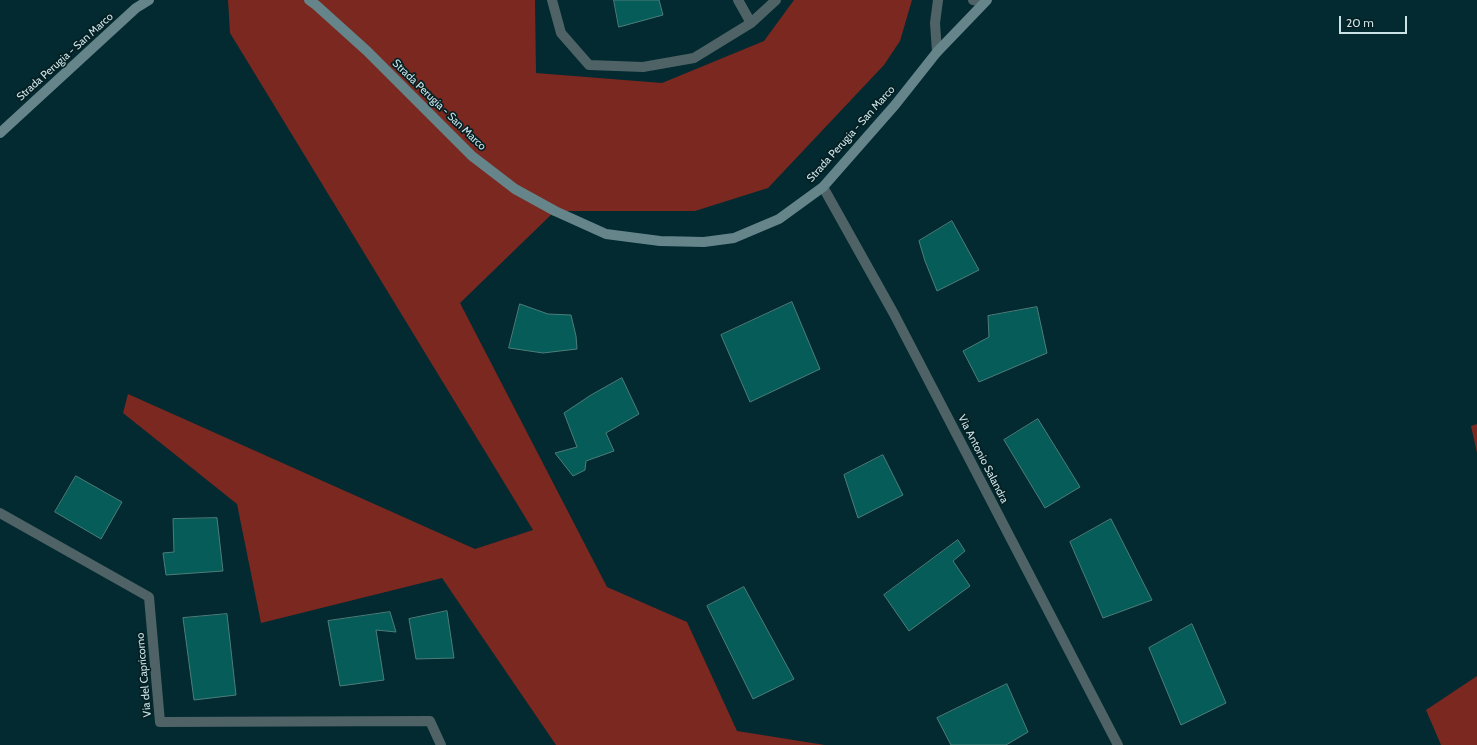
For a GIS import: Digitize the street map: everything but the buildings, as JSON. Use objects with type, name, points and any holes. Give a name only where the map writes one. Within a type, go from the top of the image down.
[{"type":"main road","name":"Strada Perugia - San Marco","points":[[0,133],[136,8],[149,0]]},
{"type":"main road","name":"Strada Perugia - San Marco","points":[[309,0],[367,51],[472,156],[516,189],[555,211],[606,234],[660,242],[704,242],[734,238],[779,219],[823,187],[895,105],[937,52],[981,1]]},
{"type":"street","points":[[552,0],[561,33],[589,65],[643,67],[694,58],[751,23],[776,0]]},
{"type":"street","points":[[738,0],[751,23]]},
{"type":"street","points":[[937,52],[935,23],[938,0]]},
{"type":"street","name":"Via Antonio Salandra","points":[[823,187],[894,314],[1118,745]]},
{"type":"street","name":"Via del Capricorno","points":[[0,513],[149,597],[160,722],[430,721],[441,745]]},
{"type":"shaded area","points":[[228,0],[535,0],[536,73],[662,83],[764,41],[794,0],[912,0],[900,41],[884,65],[768,188],[695,211],[555,211],[460,303],[607,587],[687,622],[737,731],[825,745],[556,745],[442,578],[261,623],[237,504],[123,413],[128,394],[475,549],[533,530],[230,33]]},
{"type":"shaded area","points":[[1477,424],[1477,453],[1471,426]]},
{"type":"shaded area","points":[[1477,676],[1477,745],[1441,745],[1426,710]]}]
